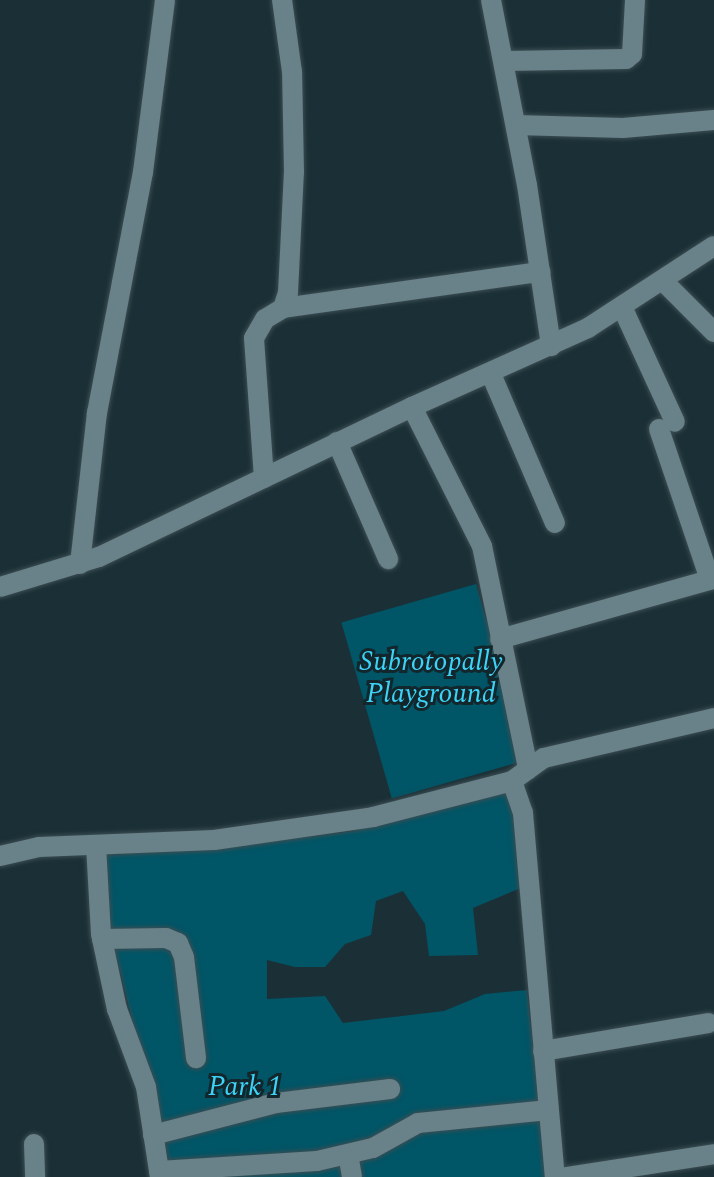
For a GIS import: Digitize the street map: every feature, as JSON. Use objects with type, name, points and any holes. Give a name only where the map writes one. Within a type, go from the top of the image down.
[{"type":"street","points":[[80,564],[94,429],[143,172],[165,0]]},
{"type":"street","points":[[282,0],[292,72],[294,172],[283,308]]},
{"type":"street","points":[[491,0],[516,125],[551,346]]},
{"type":"street","points":[[504,61],[626,59],[632,54],[635,0]]},
{"type":"street","points":[[516,125],[623,128],[714,120]]},
{"type":"street","points":[[0,587],[80,564],[412,407],[551,346],[623,309],[714,246]]},
{"type":"street","points":[[264,478],[254,338],[265,319],[283,308],[540,272]]},
{"type":"street","points":[[664,282],[714,332]]},
{"type":"street","points":[[500,639],[712,579],[667,425],[623,309]]},
{"type":"street","points":[[491,374],[555,523]]},
{"type":"street","points":[[412,407],[482,546],[500,639],[520,775],[555,1177]]},
{"type":"street","points":[[337,442],[388,559]]},
{"type":"street","points":[[0,856],[39,847],[214,840],[373,817],[520,775],[544,758],[714,718]]},
{"type":"street","points":[[96,845],[102,939],[117,1009],[146,1087],[160,1174],[283,1165],[373,1148],[418,1123],[548,1110]]},
{"type":"street","points":[[102,939],[166,938],[178,943],[184,957],[196,1058]]},
{"type":"street","points":[[543,1051],[709,1023]]},
{"type":"street","points":[[153,1135],[276,1103],[390,1089]]},
{"type":"street","points":[[34,1144],[35,1177]]},
{"type":"street","points":[[348,1154],[352,1177]]},
{"type":"street","points":[[566,1177],[714,1154]]},
{"type":"green space","name":"Subrotopally Playground","points":[[476,584],[526,760],[392,799],[341,623]]},
{"type":"green space","name":"Park 1","points":[[507,789],[518,817],[523,887],[473,908],[478,955],[429,956],[425,924],[403,891],[376,901],[371,935],[345,944],[325,967],[295,967],[267,960],[267,999],[325,996],[343,1023],[444,1011],[485,994],[527,990],[547,1177],[171,1177],[107,918],[105,855],[215,849],[354,831]]}]
